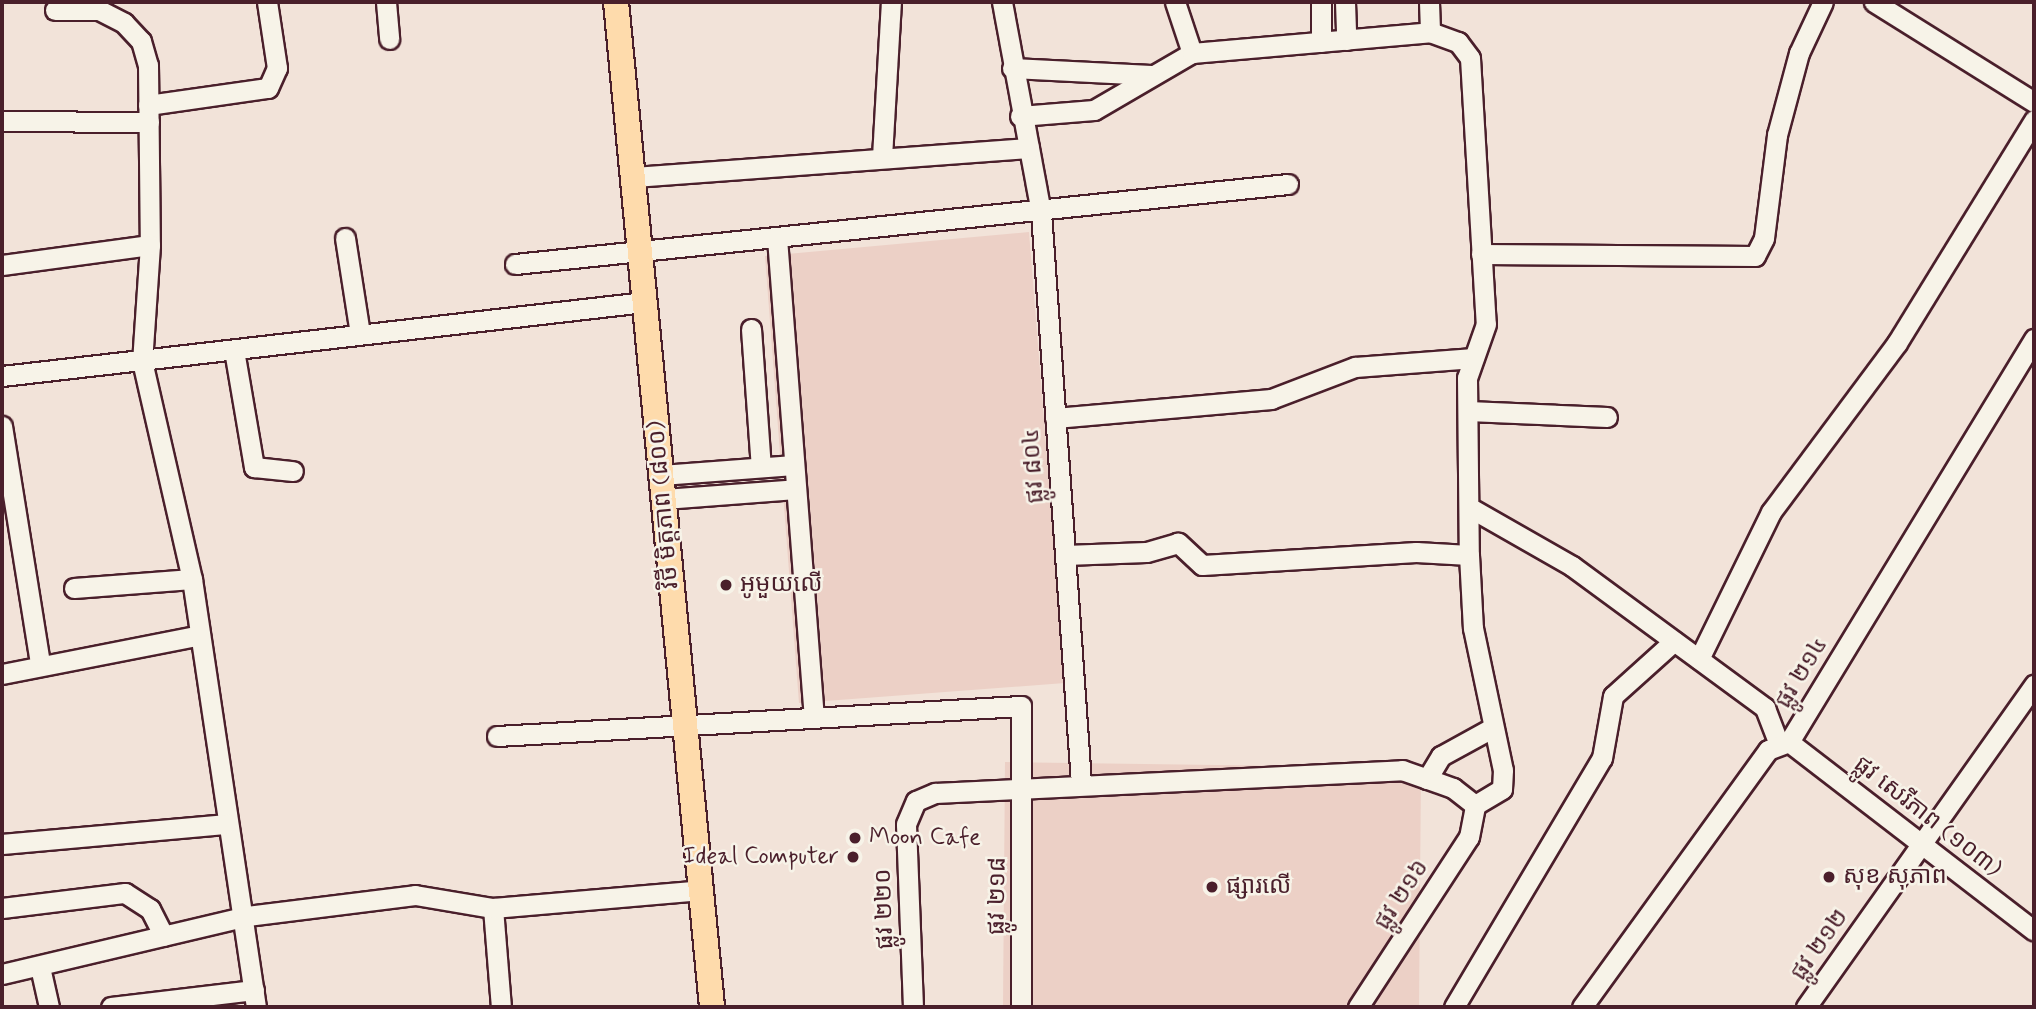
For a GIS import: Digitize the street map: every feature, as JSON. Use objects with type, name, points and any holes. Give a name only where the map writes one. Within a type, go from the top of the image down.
[{"type":"main road","name":"វិថី មិត្តភាព (៨០០)","points":[[616,2],[712,1007]]},
{"type":"street","points":[[2,121],[149,113],[268,88],[277,68],[267,2]]},
{"type":"street","points":[[386,2],[390,39]]},
{"type":"street","points":[[882,157],[891,2]]},
{"type":"street","name":"ផ្លូវ ៨០៤","points":[[1002,2],[1020,116],[1041,212],[1080,782]]},
{"type":"street","points":[[1175,2],[1192,53]]},
{"type":"street","points":[[1321,2],[1321,42]]},
{"type":"street","points":[[1345,2],[1346,40]]},
{"type":"street","points":[[1429,2],[1430,32]]},
{"type":"street","points":[[1481,254],[1755,256],[1764,238],[1777,135],[1796,65],[1823,2]]},
{"type":"street","points":[[1874,2],[2034,102]]},
{"type":"street","points":[[55,10],[99,10],[124,23],[141,41],[148,65],[150,245],[142,361],[192,579],[226,824],[247,916],[255,999],[111,1007]]},
{"type":"street","points":[[1020,116],[1094,110],[1192,53],[1430,32],[1458,42],[1470,58],[1486,324],[1474,358],[1468,411],[1474,510],[1469,555],[1473,628],[1502,789],[1475,805],[1427,779],[1402,770],[1025,785]]},
{"type":"street","points":[[1012,68],[1151,75]]},
{"type":"street","points":[[1699,659],[1771,512],[1897,343],[2034,120]]},
{"type":"street","points":[[633,177],[1029,148]]},
{"type":"street","points":[[515,264],[1041,212],[1288,184]]},
{"type":"street","points":[[345,238],[360,334]]},
{"type":"street","points":[[497,736],[814,718],[777,238]]},
{"type":"street","points":[[2,265],[150,245]]},
{"type":"street","points":[[2,376],[645,302]]},
{"type":"street","points":[[751,329],[761,467]]},
{"type":"street","name":"ផ្លូវ ២១៤","points":[[1582,1007],[1768,750],[1784,743],[2034,339]]},
{"type":"street","points":[[233,350],[254,467],[293,471]]},
{"type":"street","points":[[1055,418],[1270,399],[1355,368],[1474,358]]},
{"type":"street","points":[[1468,411],[1607,417]]},
{"type":"street","points":[[2,426],[10,508],[40,664]]},
{"type":"street","points":[[662,475],[794,465]]},
{"type":"street","points":[[664,499],[796,489]]},
{"type":"street","points":[[1474,510],[1572,566],[1765,708],[1784,743]]},
{"type":"street","points":[[1065,555],[1146,552],[1178,543],[1202,565],[1416,552],[1469,555]]},
{"type":"street","points":[[74,588],[192,579]]},
{"type":"street","points":[[2,674],[40,664],[200,635]]},
{"type":"street","points":[[1454,1007],[1602,758],[1614,696],[1674,641]]},
{"type":"street","name":"ផ្លូវ ២១២","points":[[1806,1007],[2034,685]]},
{"type":"street","name":"ផ្លូវ ២១៨","points":[[814,718],[1021,706],[1025,785],[1021,1007]]},
{"type":"street","points":[[1427,779],[1441,756],[1492,728]]},
{"type":"street","name":"ផ្លូវ សេរីភាព (១០៣)","points":[[1784,743],[1922,842],[2034,931]]},
{"type":"street","name":"ផ្លូវ ២២០","points":[[914,1007],[909,809],[934,793],[1025,785]]},
{"type":"street","name":"ផ្លូវ ២១៦","points":[[1358,1007],[1469,837],[1475,805]]},
{"type":"street","points":[[2,844],[226,824]]},
{"type":"street","points":[[2,974],[247,916],[415,895],[493,908],[701,890]]},
{"type":"street","points":[[2,908],[125,893],[150,909],[164,936]]},
{"type":"street","points":[[493,908],[501,1007]]},
{"type":"street","points":[[40,967],[50,1007]]},
{"type":"shaded area","points":[[1029,232],[1065,683],[799,703],[765,256]]},
{"type":"shaded area","name":"ផ្សារលើ","points":[[1005,762],[1421,768],[1419,1007],[1003,1007]]},
{"type":"place","name":"អូមួយលេី","points":[[726,585]]},
{"type":"place","name":"Moon Cafe","points":[[855,838]]},
{"type":"place","name":"Ideal Computer","points":[[853,857]]},
{"type":"place","name":"សុខ សុភាព","points":[[1829,877]]},
{"type":"place","name":"ផ្សារលើ","points":[[1212,887]]}]
